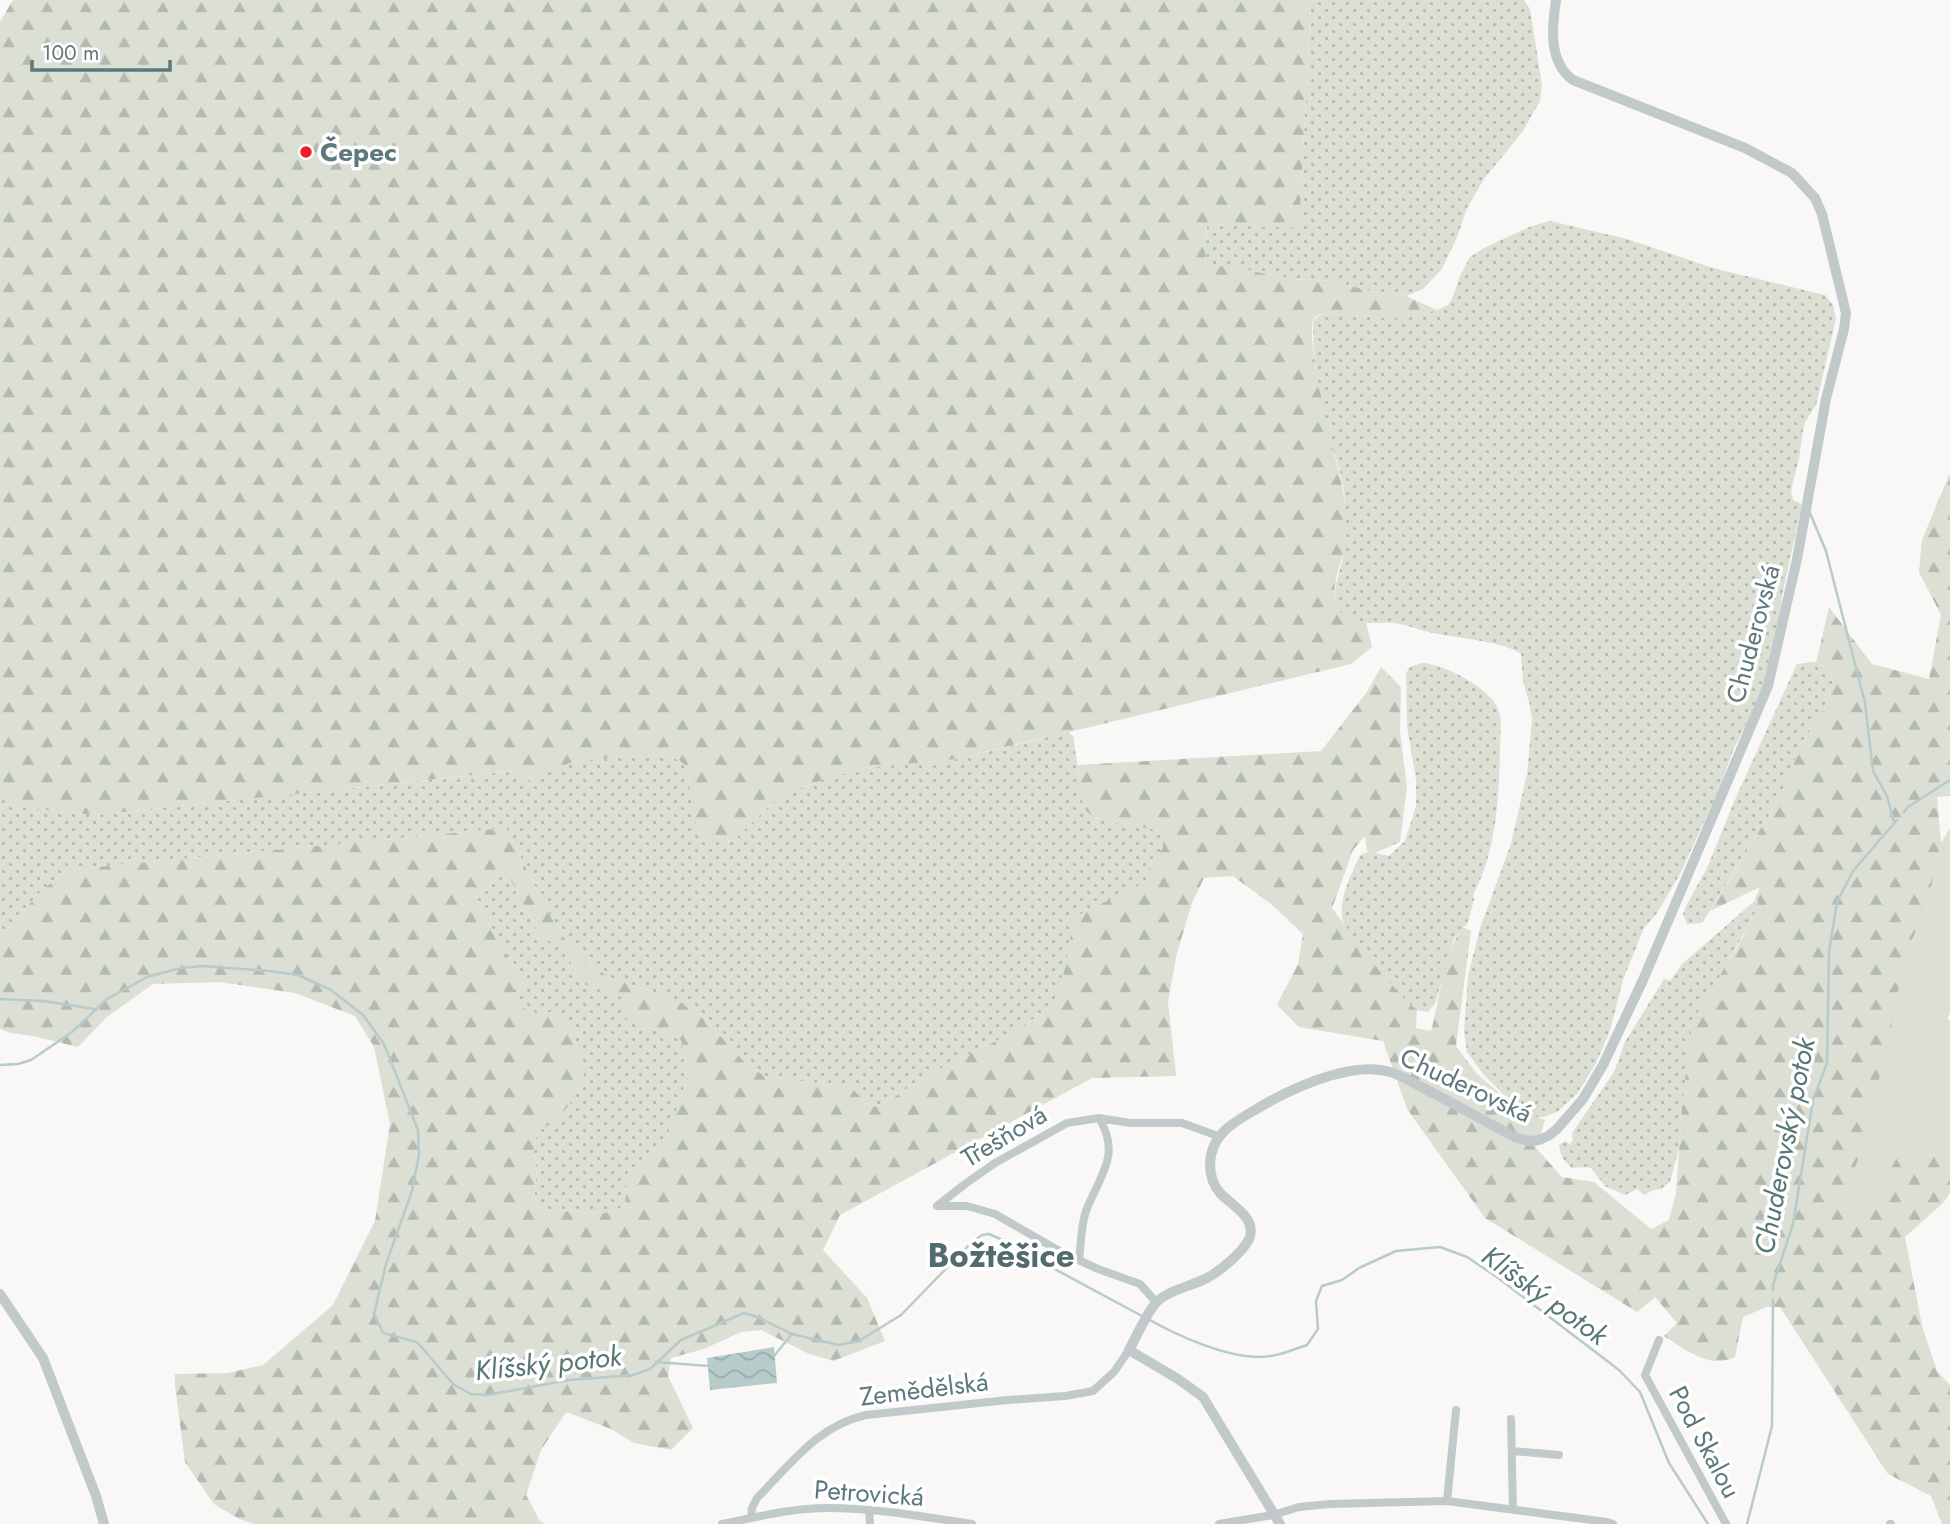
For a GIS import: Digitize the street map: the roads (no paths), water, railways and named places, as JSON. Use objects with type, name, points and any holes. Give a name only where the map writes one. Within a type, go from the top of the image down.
[{"type":"street","name":"Chuderovská","points":[[1218,1136],[1231,1124],[1298,1087],[1321,1079],[1367,1070],[1391,1072],[1517,1138],[1538,1140],[1557,1129],[1583,1099],[1603,1065],[1632,1004],[1768,686],[1781,635],[1826,399],[1846,313],[1822,214],[1815,198],[1791,173],[1745,148],[1573,80],[1565,74],[1555,56],[1556,0]]},
{"type":"street","name":"Třešňová","points":[[1079,1260],[995,1214],[967,1206],[937,1206],[995,1163],[1067,1123],[1099,1118],[1130,1123],[1182,1123],[1218,1136]]},
{"type":"street","points":[[1099,1118],[1107,1132],[1109,1162],[1085,1213],[1079,1260],[1140,1284],[1156,1302]]},
{"type":"street","points":[[1218,1136],[1211,1156],[1212,1177],[1221,1194],[1245,1215],[1250,1224],[1250,1237],[1239,1253],[1208,1278],[1156,1302],[1129,1350],[1203,1396],[1277,1519]]},
{"type":"street","points":[[0,1294],[43,1358],[96,1496],[104,1524]]},
{"type":"street","name":"Pod Skalou","points":[[1659,1340],[1645,1375],[1726,1524]]},
{"type":"street","name":"Zemědělská","points":[[751,1518],[757,1498],[813,1441],[824,1432],[852,1418],[1085,1393],[1099,1387],[1114,1372],[1129,1350]]},
{"type":"street","points":[[1447,1501],[1456,1410]]},
{"type":"street","points":[[1511,1419],[1513,1510]]},
{"type":"street","points":[[1512,1451],[1559,1455]]},
{"type":"street","points":[[1219,1524],[1277,1519],[1299,1507],[1447,1501],[1613,1524]]},
{"type":"street","name":"Petrovická","points":[[722,1524],[793,1510],[826,1508],[869,1510],[972,1524]]},
{"type":"street","points":[[869,1510],[870,1524]]},
{"type":"water","points":[[774,1347],[777,1383],[710,1390],[707,1358]]},
{"type":"waterway","points":[[1810,513],[1826,551],[1865,703],[1873,771],[1887,796],[1894,822]]},
{"type":"waterway","name":"Chuderovský potok","points":[[1904,812],[1950,780]]},
{"type":"waterway","name":"Chuderovský potok","points":[[1773,1290],[1793,1224],[1813,1100],[1827,1063],[1829,952],[1837,902],[1853,871],[1897,820]]},
{"type":"waterway","name":"Klíšský potok","points":[[0,1065],[31,1060],[72,1032],[107,999],[147,977],[181,968],[202,966],[298,975],[331,990],[363,1015],[384,1044],[418,1130],[419,1155],[412,1191],[386,1264],[374,1314],[383,1333],[417,1342],[454,1385],[471,1394],[487,1395],[569,1380],[633,1375],[650,1369],[681,1340],[744,1313],[792,1334],[838,1345],[859,1341],[901,1315],[970,1244],[982,1235],[989,1234],[1023,1249],[1142,1316]]},
{"type":"waterway","points":[[0,999],[44,1001],[94,1009]]},
{"type":"waterway","name":"Klíšský potok","points":[[1148,1319],[1217,1349],[1246,1356],[1278,1355],[1307,1345],[1318,1329],[1316,1301],[1322,1286],[1342,1280],[1359,1268],[1396,1251],[1440,1247],[1467,1257],[1497,1277],[1619,1370],[1640,1392],[1669,1463],[1708,1524]]},
{"type":"waterway","name":"Chuderovský potok","points":[[1747,1524],[1772,1426],[1773,1300]]},
{"type":"waterway","points":[[774,1356],[792,1334]]},
{"type":"waterway","points":[[656,1362],[709,1366]]},
{"type":"place","name":"Čepec","points":[[306,152]]},
{"type":"district","name":"Božtěšice","points":[[1001,1255]]}]
